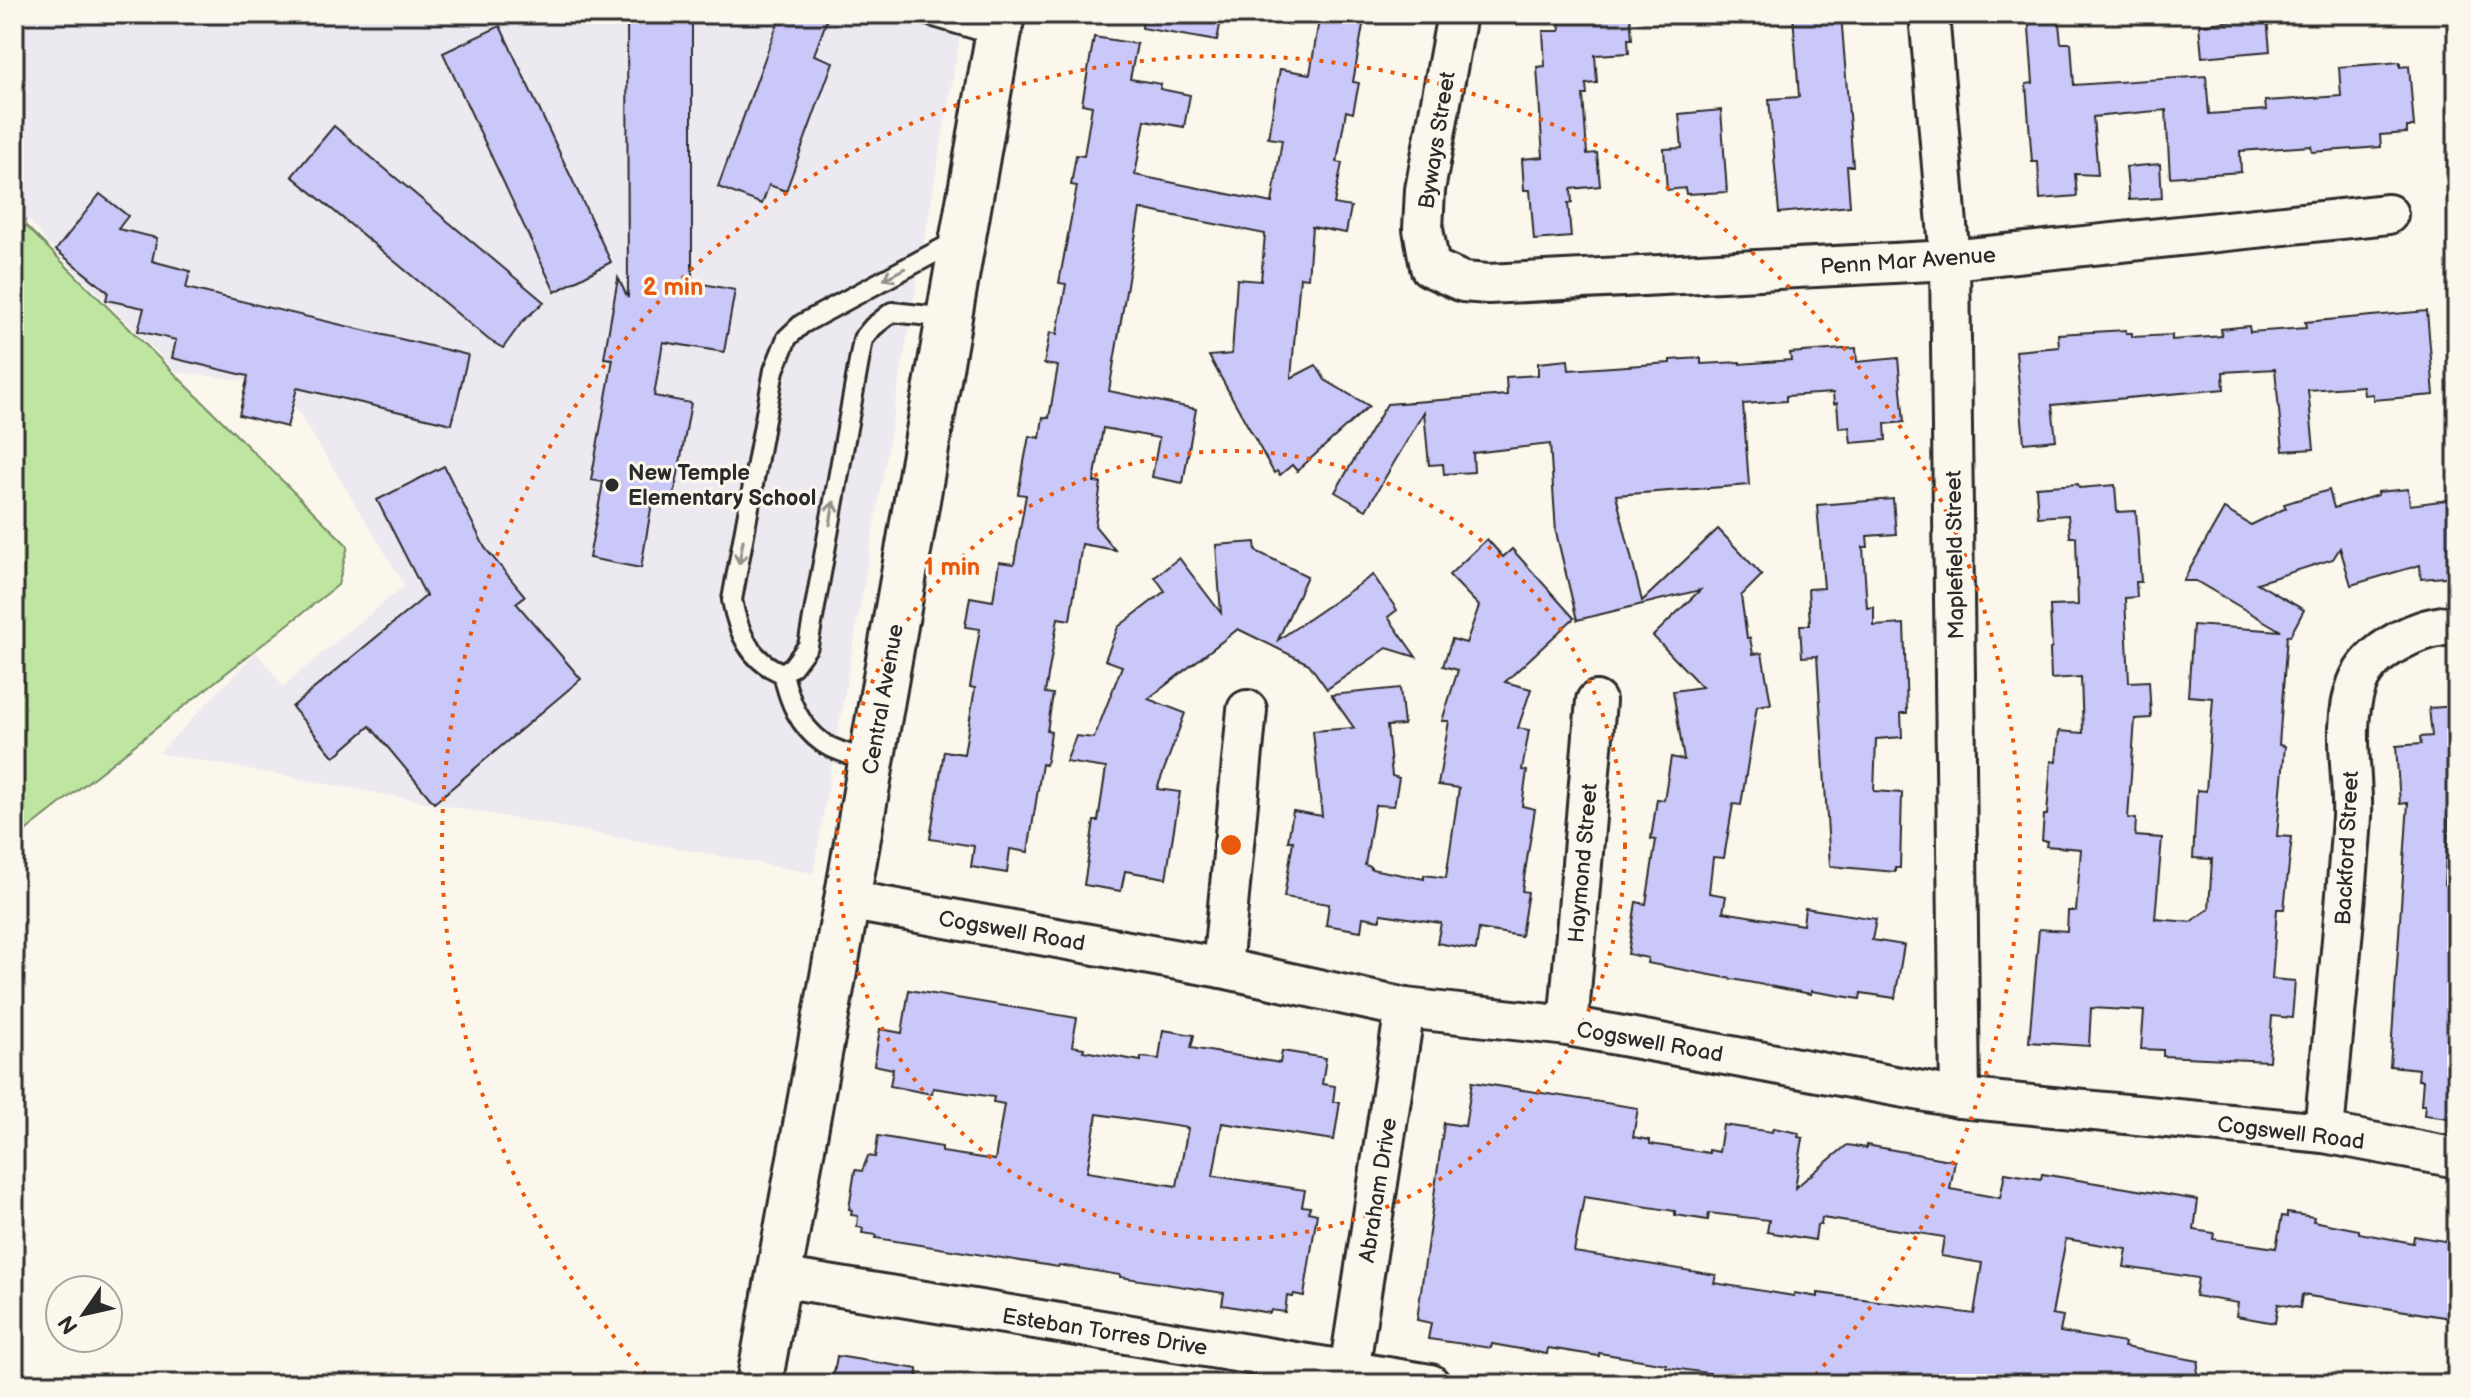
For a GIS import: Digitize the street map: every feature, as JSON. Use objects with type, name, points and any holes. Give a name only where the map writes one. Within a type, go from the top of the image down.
[{"type":"street","name":"Byways Street","points":[[1430,267],[1423,229],[1425,190],[1457,14]]},
{"type":"street","name":"Maplefield Street","points":[[1929,14],[1950,260],[1960,1098]]},
{"type":"street","name":"Central Avenue","points":[[759,1384],[1000,25]]},
{"type":"street","name":"Penn Mar Avenue","points":[[1430,267],[1463,282],[1488,284],[1950,260],[2388,214]]},
{"type":"street","name":"Backford Street","points":[[2324,1133],[2352,813],[2350,720],[2357,682],[2380,653],[2406,636],[2457,625]]},
{"type":"street","name":"Haymond Street","points":[[1568,1026],[1596,701]]},
{"type":"street","points":[[1222,968],[1247,710]]},
{"type":"street","name":"Cogswell Road","points":[[847,900],[1222,968],[1405,1008],[1568,1026],[1960,1098],[2324,1133],[2457,1158]]},
{"type":"street","name":"Abraham Drive","points":[[1349,1371],[1405,1008]]},
{"type":"street","name":"Esteban Torres Drive","points":[[779,1277],[1430,1384]]},
{"type":"lane","points":[[924,14],[1000,25]]},
{"type":"lane","points":[[783,673],[768,668],[751,652],[736,621],[732,600],[774,370],[787,338],[802,324],[963,237]]},
{"type":"lane","points":[[783,673],[793,666],[808,646],[863,339],[892,312],[949,318]]},
{"type":"lane","points":[[783,673],[789,701],[802,722],[825,745],[871,761]]},
{"type":"shaded area","name":"New Temple Elementary School","points":[[14,14],[964,14],[813,873],[159,753],[256,652],[283,686],[405,585],[282,385],[177,372],[46,242],[30,220],[14,228]]},
{"type":"green space","points":[[26,226],[348,546],[338,585],[14,840],[14,235]]},
{"type":"building","points":[[627,14],[692,14],[692,282],[735,290],[724,352],[663,342],[654,396],[691,403],[673,501],[653,497],[641,568],[589,558],[603,482],[591,480],[613,359],[604,358],[618,278],[628,298]]},
{"type":"building","points":[[781,14],[829,14],[814,55],[833,62],[786,191],[769,185],[762,204],[718,187]]},
{"type":"building","points":[[1143,14],[1222,14],[1217,41],[1142,28]]},
{"type":"building","points":[[1320,14],[1365,14],[1353,82],[1359,83],[1353,113],[1346,111],[1337,162],[1342,163],[1334,204],[1351,207],[1346,233],[1312,227],[1308,278],[1300,277],[1291,378],[1316,365],[1325,380],[1369,406],[1297,471],[1292,465],[1280,475],[1277,471],[1274,473],[1209,356],[1232,354],[1237,279],[1261,281],[1265,234],[1140,209],[1109,391],[1196,409],[1183,483],[1152,477],[1159,438],[1103,428],[1094,482],[1101,483],[1095,526],[1115,550],[1082,544],[1070,620],[1058,618],[1045,693],[1053,694],[1047,731],[1051,732],[1047,760],[1045,765],[1042,764],[1028,852],[1010,849],[1007,873],[971,867],[974,846],[930,839],[944,751],[964,754],[975,688],[970,687],[980,629],[965,627],[970,597],[993,601],[999,562],[1014,564],[1026,495],[1018,494],[1029,436],[1040,438],[1043,417],[1049,418],[1058,366],[1044,364],[1050,332],[1057,334],[1066,284],[1059,283],[1077,186],[1071,185],[1076,155],[1084,156],[1092,106],[1082,104],[1094,37],[1137,44],[1130,79],[1161,84],[1160,89],[1190,95],[1184,127],[1145,120],[1135,175],[1272,203],[1282,140],[1268,138],[1280,69],[1310,74]]},
{"type":"building","points":[[1559,14],[1630,14],[1632,39],[1628,39],[1629,53],[1595,55],[1597,83],[1586,84],[1587,95],[1583,95],[1587,154],[1597,153],[1600,186],[1571,189],[1572,203],[1568,203],[1571,237],[1534,240],[1530,190],[1524,190],[1522,159],[1543,157],[1537,67],[1545,66],[1543,31],[1560,31]]},
{"type":"building","points":[[1793,14],[1841,14],[1853,166],[1847,166],[1850,206],[1779,213],[1769,99],[1799,97]]},
{"type":"building","points":[[2028,14],[2058,14],[2061,43],[2071,43],[2074,85],[2206,76],[2209,114],[2266,110],[2265,101],[2341,96],[2339,67],[2400,62],[2400,67],[2409,66],[2414,127],[2407,127],[2407,133],[2380,135],[2381,147],[2312,152],[2311,146],[2240,151],[2241,172],[2170,177],[2166,110],[2093,117],[2098,175],[2075,174],[2077,196],[2040,199],[2038,162],[2032,162],[2026,84],[2033,83]]},
{"type":"building","points":[[2267,17],[2270,51],[2202,57],[2199,25]]},
{"type":"building","points":[[500,26],[611,262],[555,292],[443,53]]},
{"type":"building","points":[[1721,110],[1727,192],[1686,194],[1685,188],[1667,190],[1664,149],[1682,148],[1679,114]]},
{"type":"building","points":[[334,126],[544,302],[522,322],[503,348],[489,340],[292,176]]},
{"type":"building","points":[[2160,164],[2162,198],[2129,200],[2126,167]]},
{"type":"building","points":[[100,194],[128,216],[118,229],[157,238],[152,261],[190,271],[186,288],[468,355],[452,424],[297,388],[287,427],[239,415],[248,376],[172,358],[176,340],[138,331],[144,308],[106,300],[108,292],[56,250]]},
{"type":"building","points":[[2427,311],[2434,395],[2373,400],[2373,394],[2364,395],[2363,386],[2308,390],[2314,449],[2283,451],[2275,369],[2223,372],[2224,389],[2052,405],[2056,440],[2024,443],[2016,351],[2059,347],[2058,334],[2126,330],[2126,333],[2132,333],[2132,337],[2172,335],[2172,340],[2222,336],[2221,329],[2249,326],[2250,332],[2306,328],[2305,322]]},
{"type":"building","points":[[1856,348],[1857,362],[1898,358],[1904,422],[1885,424],[1886,440],[1851,443],[1849,427],[1839,428],[1833,393],[1786,396],[1786,401],[1743,404],[1749,485],[1616,495],[1642,601],[1718,529],[1762,575],[1741,596],[1747,638],[1750,638],[1753,654],[1762,653],[1771,704],[1757,706],[1741,805],[1733,804],[1724,858],[1713,857],[1709,893],[1726,896],[1723,912],[1803,925],[1805,908],[1876,919],[1872,940],[1904,945],[1895,998],[1861,993],[1860,999],[1811,991],[1811,994],[1647,963],[1648,958],[1628,954],[1636,902],[1646,904],[1656,840],[1651,839],[1657,799],[1664,800],[1671,757],[1684,760],[1673,691],[1702,687],[1653,636],[1700,590],[1577,620],[1556,532],[1550,444],[1473,453],[1474,472],[1444,474],[1443,464],[1429,465],[1424,412],[1366,510],[1335,492],[1387,404],[1507,395],[1506,377],[1538,375],[1538,363],[1568,360],[1569,370],[1701,358],[1701,364],[1740,364],[1791,360],[1790,353]]},
{"type":"building","points":[[444,466],[485,548],[525,596],[516,603],[581,679],[434,803],[370,726],[334,757],[292,707],[426,596],[377,500]]},
{"type":"building","points":[[2078,484],[2079,488],[2115,485],[2117,512],[2136,511],[2141,582],[2136,582],[2137,597],[2125,598],[2129,682],[2149,681],[2151,718],[2135,719],[2128,818],[2136,819],[2135,836],[2162,838],[2155,919],[2190,922],[2209,909],[2212,859],[2193,858],[2197,790],[2206,791],[2213,698],[2188,696],[2193,625],[2281,631],[2196,581],[2183,581],[2224,509],[2251,525],[2286,508],[2284,504],[2329,490],[2334,508],[2378,495],[2378,492],[2408,489],[2410,505],[2457,499],[2457,576],[2421,579],[2420,565],[2351,585],[2340,548],[2333,559],[2257,583],[2304,610],[2290,636],[2287,635],[2279,745],[2285,746],[2277,836],[2292,837],[2284,909],[2277,909],[2272,979],[2295,981],[2292,1018],[2272,1016],[2269,1061],[2163,1056],[2163,1050],[2141,1049],[2144,1011],[2091,1008],[2089,1046],[2029,1042],[2039,929],[2067,931],[2068,911],[2076,911],[2081,849],[2046,846],[2047,841],[2042,841],[2051,761],[2056,762],[2059,731],[2083,733],[2081,677],[2051,679],[2050,606],[2078,605],[2076,537],[2070,537],[2068,515],[2038,517],[2036,487]]},
{"type":"building","points":[[1893,499],[1896,534],[1867,536],[1868,547],[1863,547],[1867,608],[1874,607],[1874,626],[1904,624],[1907,713],[1901,713],[1902,737],[1876,739],[1874,791],[1902,793],[1900,868],[1895,868],[1895,872],[1830,866],[1817,656],[1802,657],[1800,625],[1810,625],[1808,589],[1824,588],[1817,505]]},
{"type":"building","points":[[1487,539],[1503,557],[1512,549],[1574,618],[1505,682],[1531,689],[1518,728],[1529,730],[1522,770],[1527,771],[1522,806],[1535,809],[1522,891],[1528,892],[1521,936],[1479,929],[1476,950],[1437,943],[1441,923],[1381,914],[1380,920],[1363,917],[1361,931],[1326,925],[1329,904],[1284,897],[1293,841],[1288,841],[1293,811],[1322,816],[1313,731],[1354,728],[1331,695],[1400,688],[1404,725],[1387,726],[1392,776],[1399,778],[1394,806],[1375,805],[1365,865],[1371,869],[1424,879],[1424,875],[1446,878],[1459,788],[1438,785],[1449,721],[1442,721],[1458,670],[1443,666],[1452,639],[1466,643],[1479,606],[1449,575]]},
{"type":"building","points":[[1255,542],[1256,551],[1307,576],[1278,640],[1373,575],[1397,610],[1388,617],[1416,657],[1387,648],[1327,689],[1309,664],[1238,629],[1148,699],[1185,713],[1157,789],[1180,792],[1166,878],[1125,871],[1121,891],[1084,885],[1106,768],[1066,762],[1076,736],[1094,738],[1122,666],[1105,660],[1118,627],[1165,591],[1155,577],[1179,558],[1221,613],[1216,545]]},
{"type":"building","points":[[2457,706],[2457,806],[2450,806],[2444,884],[2457,885],[2454,991],[2457,991],[2457,1119],[2424,1115],[2425,1105],[2421,1105],[2423,1080],[2418,1080],[2419,1069],[2390,1066],[2408,803],[2400,804],[2396,746],[2421,744],[2420,737],[2432,736],[2429,708]]},
{"type":"building","points":[[909,990],[1077,1018],[1072,1046],[1084,1048],[1083,1051],[1141,1061],[1141,1057],[1159,1059],[1163,1030],[1194,1035],[1191,1048],[1280,1063],[1282,1051],[1326,1058],[1322,1084],[1335,1086],[1333,1102],[1340,1102],[1334,1140],[1222,1123],[1213,1176],[1305,1190],[1302,1206],[1310,1207],[1308,1212],[1317,1214],[1304,1296],[1287,1296],[1285,1312],[1271,1310],[1270,1313],[1222,1305],[1224,1293],[876,1238],[877,1235],[862,1233],[863,1228],[857,1227],[858,1216],[851,1215],[852,1210],[849,1209],[855,1170],[862,1171],[868,1156],[875,1157],[878,1136],[942,1147],[942,1152],[995,1160],[1004,1104],[993,1102],[994,1097],[933,1088],[932,1094],[890,1086],[893,1069],[874,1065],[880,1029],[902,1033]],"holes":[[[1097,1114],[1188,1128],[1177,1186],[1087,1172]]]},
{"type":"building","points":[[1472,1082],[1638,1108],[1633,1137],[1650,1140],[1650,1144],[1719,1152],[1723,1125],[1799,1133],[1798,1137],[1803,1138],[1795,1188],[1847,1145],[1866,1148],[1866,1145],[1955,1161],[1950,1189],[2000,1198],[2005,1173],[2041,1179],[2042,1174],[2198,1200],[2194,1230],[2214,1233],[2213,1239],[2276,1248],[2282,1216],[2287,1217],[2287,1213],[2314,1217],[2313,1221],[2359,1230],[2359,1233],[2413,1243],[2414,1236],[2457,1243],[2457,1319],[2302,1295],[2300,1308],[2278,1304],[2275,1323],[2236,1316],[2238,1303],[2195,1296],[2198,1278],[2124,1267],[2127,1249],[2066,1239],[2052,1314],[2063,1316],[2060,1332],[2125,1343],[2124,1347],[2199,1361],[2195,1384],[1782,1384],[1666,1367],[1666,1364],[1599,1353],[1599,1356],[1548,1348],[1547,1354],[1492,1344],[1491,1348],[1428,1339],[1431,1323],[1417,1320],[1444,1123],[1465,1126]],"holes":[[[1584,1197],[1675,1211],[1675,1215],[1708,1220],[1709,1213],[1769,1220],[1767,1232],[1815,1240],[1817,1225],[1821,1225],[1822,1218],[1944,1237],[1941,1256],[1982,1263],[1974,1314],[1818,1293],[1818,1297],[1794,1293],[1794,1296],[1714,1283],[1716,1275],[1574,1252]]]},
{"type":"building","points":[[837,1356],[918,1369],[917,1384],[832,1384]]},
{"type":"place","name":"New Temple Elementary School","points":[[612,485]]}]
